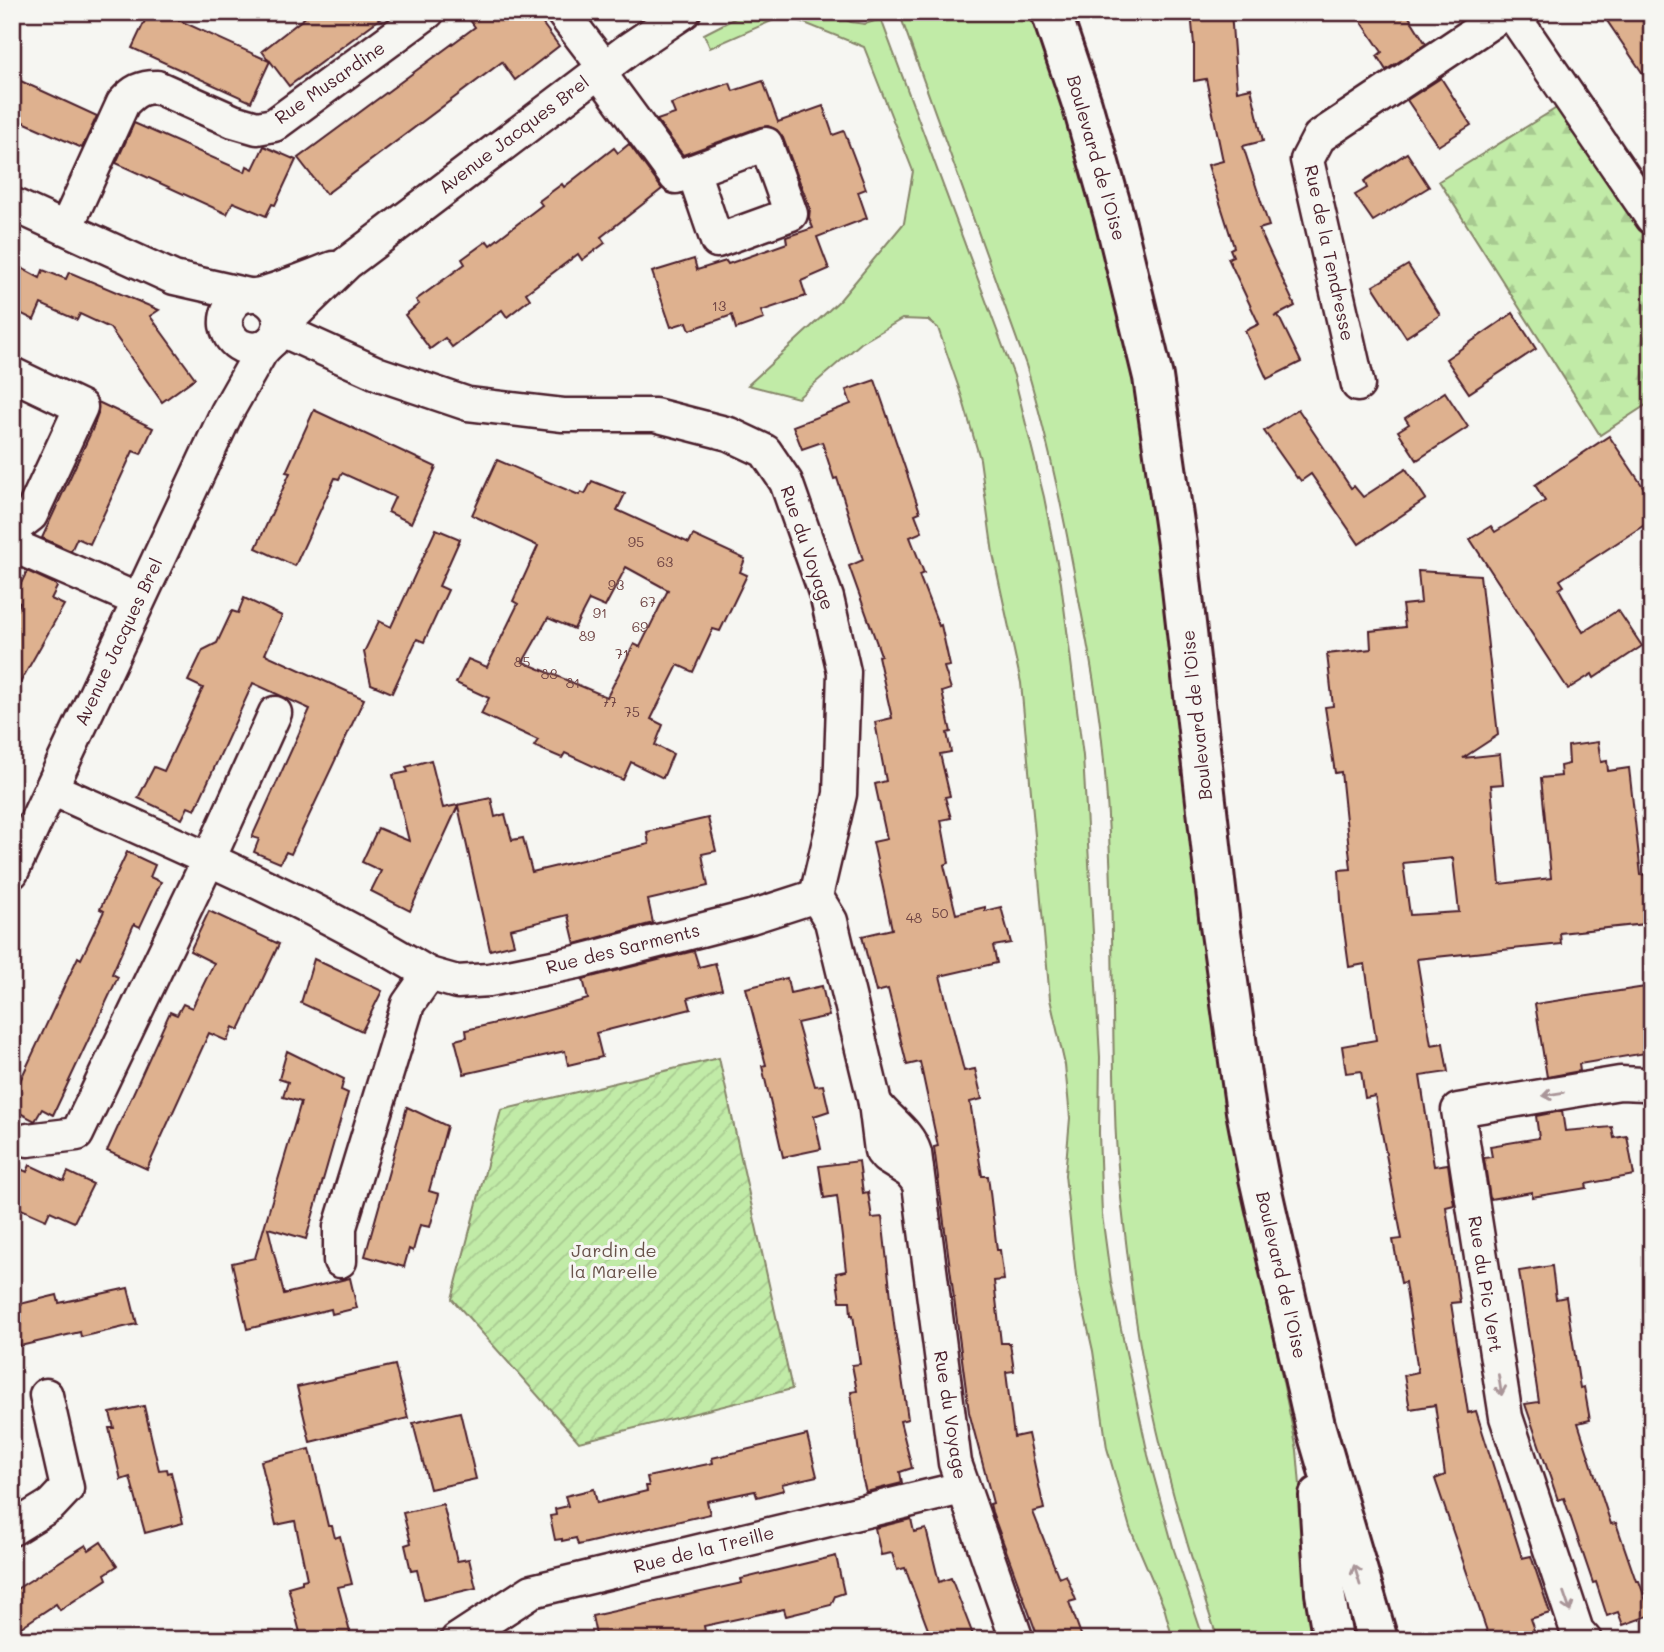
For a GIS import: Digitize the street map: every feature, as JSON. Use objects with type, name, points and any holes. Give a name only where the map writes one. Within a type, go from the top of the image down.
[{"type":"main road","name":"Boulevard de l'Oise","points":[[1051,12],[1082,104],[1114,216],[1153,377],[1177,544],[1220,925],[1244,1098],[1259,1178],[1315,1424],[1358,1579],[1378,1640]]},
{"type":"main road","name":"Boulevard de l'Oise","points":[[1315,1424],[1325,1592],[1333,1640]]},
{"type":"street","name":"Rue Musardine","points":[[66,228],[123,103],[132,93],[143,87],[157,87],[233,121],[257,128],[274,125],[428,12]]},
{"type":"street","points":[[562,12],[676,177],[693,171]]},
{"type":"street","name":"Avenue Jacques Brel","points":[[12,872],[228,412],[261,352],[347,263],[601,69],[684,12]]},
{"type":"street","points":[[1508,12],[1652,218]]},
{"type":"street","name":"Rue de la Tendresse","points":[[1358,384],[1307,160],[1319,137],[1508,12]]},
{"type":"street","points":[[12,204],[174,278],[253,295],[273,303],[278,311],[274,336],[253,349],[244,348],[192,293],[174,278]]},
{"type":"street","name":"Avenue Jacques Brel","points":[[253,295],[347,263]]},
{"type":"street","points":[[228,332],[228,311],[240,298],[253,295]]},
{"type":"street","name":"Avenue Jacques Brel","points":[[228,332],[233,373],[228,412]]},
{"type":"street","name":"Rue du Voyage","points":[[274,336],[468,404],[563,415],[655,415],[729,434],[765,452],[786,482],[827,598],[844,672],[840,794],[816,896],[831,921],[875,1103],[884,1115],[905,1133],[911,1142],[918,1167],[955,1463],[1017,1640]]},
{"type":"street","points":[[12,374],[80,407],[31,515],[14,533],[138,600]]},
{"type":"street","points":[[28,1140],[77,1134],[209,859],[275,713]]},
{"type":"street","name":"Rue des Sarments","points":[[52,789],[209,859],[369,937],[429,974],[457,982],[489,980],[577,962],[751,917],[816,896]]},
{"type":"street","points":[[340,1261],[341,1227],[408,1004],[429,974]]},
{"type":"street","name":"Rue du Pic Vert","points":[[1585,1640],[1577,1631],[1506,1417],[1458,1110],[1620,1083],[1652,1087]]},
{"type":"street","points":[[12,1529],[51,1505],[67,1488],[46,1395]]},
{"type":"street","name":"Rue de la Treille","points":[[457,1640],[533,1591],[962,1488]]},
{"type":"green space","points":[[747,12],[828,12],[851,22],[865,24],[881,19],[1014,376],[1044,497],[1061,583],[1083,756],[1100,1057],[1102,1215],[1111,1282],[1148,1455],[1174,1550],[1204,1640],[1173,1640],[1164,1607],[1130,1528],[1107,1448],[1093,1351],[1076,1275],[1065,1175],[1070,1118],[1065,1065],[1050,999],[1021,683],[993,554],[980,459],[938,328],[928,320],[902,319],[861,343],[798,398],[748,385],[840,300],[904,223],[913,171],[864,47],[785,15],[710,48],[704,34]]},
{"type":"green space","points":[[899,12],[1027,12],[1043,44],[1080,159],[1126,344],[1151,484],[1220,1073],[1297,1450],[1302,1509],[1323,1640],[1218,1640],[1163,1456],[1135,1315],[1118,1170],[1109,833],[1102,741],[1089,652],[1056,481],[1026,365]]},
{"type":"green space","points":[[1563,104],[1652,235],[1652,401],[1600,435],[1439,181]]},
{"type":"green space","name":"Jardin de la Marelle","points":[[719,1058],[792,1389],[579,1442],[452,1299],[501,1110]]},
{"type":"building","points":[[149,12],[161,12],[269,61],[262,51],[312,12],[389,12],[289,86],[270,61],[251,102],[132,48]]},
{"type":"building","points":[[464,12],[534,12],[559,46],[515,80],[502,62],[326,194],[298,158],[475,27]]},
{"type":"building","points":[[1191,12],[1231,12],[1237,91],[1251,88],[1263,141],[1243,146],[1269,226],[1259,229],[1295,306],[1274,317],[1278,315],[1301,362],[1267,379],[1245,331],[1259,324],[1228,258],[1233,256],[1230,249],[1234,247],[1208,165],[1223,161],[1206,79],[1194,81]]},
{"type":"building","points":[[1355,12],[1406,12],[1426,44],[1386,70],[1377,56],[1382,52]]},
{"type":"building","points":[[1601,12],[1652,12],[1652,87]]},
{"type":"building","points":[[12,77],[97,116],[82,148],[12,117]]},
{"type":"building","points":[[1441,78],[1471,125],[1438,146],[1407,100]]},
{"type":"building","points":[[763,81],[778,122],[823,106],[833,135],[844,131],[866,189],[858,192],[867,218],[817,237],[829,269],[801,281],[806,296],[761,311],[764,319],[736,329],[732,315],[690,330],[687,322],[671,327],[652,272],[694,259],[697,270],[726,261],[728,264],[787,243],[786,237],[813,228],[809,218],[810,209],[783,138],[777,130],[768,126],[760,127],[683,155],[657,120],[675,114],[671,104],[700,93],[730,83],[733,91]]},
{"type":"building","points":[[134,123],[245,172],[247,166],[253,169],[264,146],[296,160],[275,205],[272,204],[266,216],[233,202],[227,214],[116,163]]},
{"type":"building","points":[[629,144],[662,189],[601,237],[605,243],[582,260],[578,254],[526,293],[530,299],[507,317],[502,310],[452,347],[445,338],[430,349],[405,315],[419,304],[416,300],[465,264],[462,259],[487,241],[490,245],[542,205],[539,201],[562,184],[564,187],[614,148],[618,153]]},
{"type":"building","points":[[1407,153],[1429,187],[1373,221],[1355,195],[1367,188],[1364,181]]},
{"type":"building","points":[[12,263],[40,278],[43,270],[66,279],[69,272],[159,310],[150,316],[195,378],[162,402],[110,328],[80,314],[77,320],[41,304],[34,320],[12,309]]},
{"type":"building","points":[[1408,265],[1440,315],[1406,337],[1373,286]]},
{"type":"building","points":[[1513,313],[1536,349],[1469,393],[1446,359]]},
{"type":"building","points":[[875,380],[920,512],[915,514],[922,532],[910,537],[924,573],[919,575],[939,626],[941,625],[950,666],[944,667],[951,689],[942,692],[951,732],[947,733],[951,752],[940,754],[950,796],[945,797],[951,818],[941,820],[949,863],[944,865],[956,914],[985,907],[985,911],[1001,907],[1011,943],[993,946],[997,963],[940,976],[964,1071],[975,1069],[982,1099],[970,1102],[982,1176],[988,1176],[997,1250],[1000,1250],[1004,1280],[994,1281],[1001,1343],[1010,1343],[1014,1371],[1006,1372],[1014,1437],[1028,1434],[1044,1509],[1033,1512],[1059,1578],[1066,1575],[1076,1600],[1069,1602],[1083,1640],[1039,1640],[992,1512],[990,1504],[993,1503],[969,1412],[934,1147],[938,1146],[920,1062],[907,1065],[888,989],[876,992],[862,936],[892,929],[873,842],[887,839],[875,784],[886,781],[875,722],[892,718],[878,656],[881,655],[849,566],[863,560],[837,478],[834,479],[822,442],[802,449],[793,426],[851,404],[846,390]]},
{"type":"building","points":[[1445,392],[1468,427],[1417,460],[1398,431],[1409,424],[1405,418]]},
{"type":"building","points":[[98,402],[153,428],[141,454],[133,451],[90,544],[77,538],[71,551],[42,538],[92,430],[98,414]]},
{"type":"building","points":[[1298,409],[1351,488],[1354,486],[1363,497],[1406,469],[1426,499],[1359,544],[1311,474],[1301,481],[1297,478],[1264,431]]},
{"type":"building","points":[[314,410],[436,467],[411,523],[388,512],[395,497],[342,473],[339,479],[335,478],[295,566],[256,548],[290,473],[286,472]]},
{"type":"building","points":[[1609,436],[1652,500],[1652,520],[1560,580],[1564,586],[1559,589],[1583,632],[1618,610],[1642,646],[1594,678],[1592,674],[1568,689],[1470,539],[1491,526],[1495,532],[1545,501],[1535,485]]},
{"type":"building","points":[[497,460],[579,495],[581,492],[585,494],[592,481],[625,494],[617,510],[689,543],[693,535],[745,559],[740,572],[747,575],[720,631],[713,629],[693,672],[678,665],[651,719],[663,725],[655,745],[673,754],[663,778],[631,762],[623,780],[565,753],[562,758],[534,746],[538,740],[481,714],[489,698],[456,683],[468,659],[487,667],[518,604],[513,601],[538,546],[472,515]],"holes":[[[626,567],[668,590],[640,647],[634,644],[607,697],[523,662],[548,618],[574,629],[589,600],[605,607]]]},
{"type":"building","points":[[436,529],[460,539],[439,586],[448,590],[424,642],[417,639],[392,693],[371,684],[364,652],[379,621],[391,627]]},
{"type":"building","points":[[27,571],[55,584],[57,587],[51,599],[64,605],[12,697],[12,620],[20,603],[13,600]]},
{"type":"building","points":[[1418,571],[1480,575],[1498,735],[1463,758],[1500,754],[1503,784],[1491,785],[1500,884],[1551,878],[1541,778],[1561,776],[1560,766],[1569,764],[1568,746],[1598,742],[1601,762],[1607,761],[1608,771],[1629,768],[1641,875],[1652,873],[1652,919],[1645,920],[1645,924],[1560,933],[1561,944],[1417,959],[1431,1045],[1443,1043],[1448,1072],[1420,1076],[1434,1166],[1448,1164],[1454,1205],[1446,1207],[1460,1302],[1451,1303],[1468,1413],[1476,1411],[1522,1558],[1531,1556],[1550,1613],[1530,1619],[1535,1633],[1514,1640],[1490,1640],[1435,1479],[1445,1475],[1435,1405],[1410,1409],[1404,1375],[1418,1372],[1405,1282],[1401,1283],[1393,1240],[1402,1239],[1375,1096],[1365,1098],[1361,1071],[1346,1073],[1342,1046],[1376,1040],[1365,964],[1349,967],[1342,915],[1339,870],[1351,869],[1341,772],[1335,773],[1325,707],[1333,706],[1327,654],[1371,649],[1370,631],[1405,627],[1402,605],[1421,603]],"holes":[[[1453,858],[1459,912],[1410,915],[1403,863]]]},
{"type":"building","points":[[244,598],[282,616],[265,654],[364,699],[291,854],[286,852],[280,863],[254,852],[259,839],[252,837],[310,709],[253,683],[195,810],[188,807],[182,819],[138,798],[154,767],[164,771],[203,688],[188,681],[203,650],[217,643],[232,611],[238,613]]},
{"type":"building","points":[[431,760],[443,808],[491,798],[495,817],[505,814],[512,840],[523,838],[532,872],[649,844],[647,832],[708,818],[716,851],[702,854],[708,886],[648,900],[653,923],[575,944],[568,915],[510,929],[514,944],[490,950],[458,806],[410,911],[371,891],[381,871],[362,862],[378,828],[409,841],[393,775],[408,772],[406,767]]},
{"type":"building","points":[[127,852],[155,865],[150,877],[161,882],[140,927],[134,924],[112,974],[118,977],[53,1115],[42,1109],[35,1121],[12,1109],[12,1098],[78,957],[81,959],[104,911],[100,909]]},
{"type":"building","points":[[209,911],[279,944],[239,1030],[233,1027],[227,1041],[209,1033],[147,1169],[107,1151],[170,1012],[177,1015],[183,1004],[192,1008],[214,963],[190,951]]},
{"type":"building","points":[[694,951],[699,967],[715,963],[722,989],[688,998],[691,1009],[596,1033],[602,1057],[568,1065],[565,1051],[464,1074],[455,1040],[467,1037],[466,1030],[588,999],[583,979]]},
{"type":"building","points":[[314,959],[382,991],[362,1031],[301,1003]]},
{"type":"building","points":[[787,978],[790,993],[822,986],[829,1016],[797,1023],[815,1086],[823,1085],[829,1111],[814,1116],[821,1149],[783,1157],[762,1066],[766,1065],[746,988]]},
{"type":"building","points":[[1652,986],[1652,1052],[1579,1064],[1580,1071],[1547,1077],[1535,1004]]},
{"type":"building","points":[[287,1051],[344,1079],[341,1090],[348,1093],[306,1239],[268,1228],[284,1294],[350,1278],[357,1308],[332,1314],[331,1309],[247,1329],[232,1263],[255,1258],[301,1102],[283,1097],[288,1082],[279,1079]]},
{"type":"building","points":[[407,1107],[447,1126],[429,1191],[439,1194],[430,1227],[420,1225],[413,1251],[409,1249],[404,1267],[365,1256]]},
{"type":"building","points":[[1562,1111],[1565,1131],[1612,1127],[1614,1138],[1627,1136],[1634,1175],[1586,1184],[1587,1188],[1532,1197],[1532,1192],[1490,1199],[1484,1158],[1492,1157],[1490,1146],[1539,1138],[1536,1116]]},
{"type":"building","points":[[859,1161],[863,1193],[868,1192],[872,1218],[882,1217],[908,1419],[900,1421],[912,1468],[900,1472],[902,1483],[866,1492],[851,1392],[857,1391],[852,1365],[860,1364],[850,1301],[840,1301],[836,1273],[846,1271],[837,1196],[824,1198],[819,1166]]},
{"type":"building","points":[[12,1165],[27,1172],[30,1165],[64,1181],[68,1172],[93,1184],[74,1222],[50,1211],[46,1220],[12,1205]]},
{"type":"building","points":[[1552,1266],[1556,1299],[1566,1297],[1580,1388],[1584,1387],[1590,1420],[1578,1423],[1611,1524],[1616,1523],[1651,1615],[1623,1625],[1618,1612],[1607,1616],[1564,1498],[1558,1500],[1525,1404],[1539,1402],[1519,1271]]},
{"type":"building","points":[[128,1288],[137,1324],[81,1337],[80,1332],[20,1346],[12,1306],[57,1295],[59,1303]]},
{"type":"building","points":[[395,1365],[408,1418],[310,1442],[297,1387]]},
{"type":"building","points":[[144,1406],[159,1470],[167,1469],[168,1473],[171,1472],[183,1523],[145,1533],[130,1477],[121,1480],[109,1428],[114,1428],[110,1413]]},
{"type":"building","points":[[460,1412],[476,1479],[430,1489],[413,1423]]},
{"type":"building","points":[[807,1435],[817,1476],[782,1484],[784,1490],[757,1497],[755,1491],[707,1501],[710,1514],[578,1545],[576,1538],[555,1540],[550,1516],[556,1515],[555,1509],[568,1506],[565,1496],[594,1489],[597,1503],[647,1491],[647,1477],[713,1463],[712,1458]]},
{"type":"building","points":[[310,1449],[328,1526],[332,1526],[335,1538],[340,1536],[352,1584],[338,1587],[352,1640],[302,1640],[288,1587],[307,1579],[295,1521],[276,1525],[261,1461]]},
{"type":"building","points":[[443,1504],[457,1561],[469,1559],[476,1588],[424,1600],[417,1570],[411,1571],[405,1545],[411,1543],[403,1513]]},
{"type":"building","points":[[911,1519],[914,1532],[926,1529],[939,1582],[951,1578],[975,1640],[932,1640],[905,1568],[897,1570],[892,1553],[881,1555],[875,1528]]},
{"type":"building","points":[[101,1542],[117,1566],[105,1574],[107,1579],[60,1610],[56,1604],[12,1633],[12,1592],[86,1545],[89,1550]]},
{"type":"building","points":[[836,1556],[844,1593],[835,1596],[831,1605],[786,1616],[784,1609],[704,1626],[705,1631],[692,1634],[693,1640],[597,1640],[592,1616],[742,1583],[741,1579]]}]
